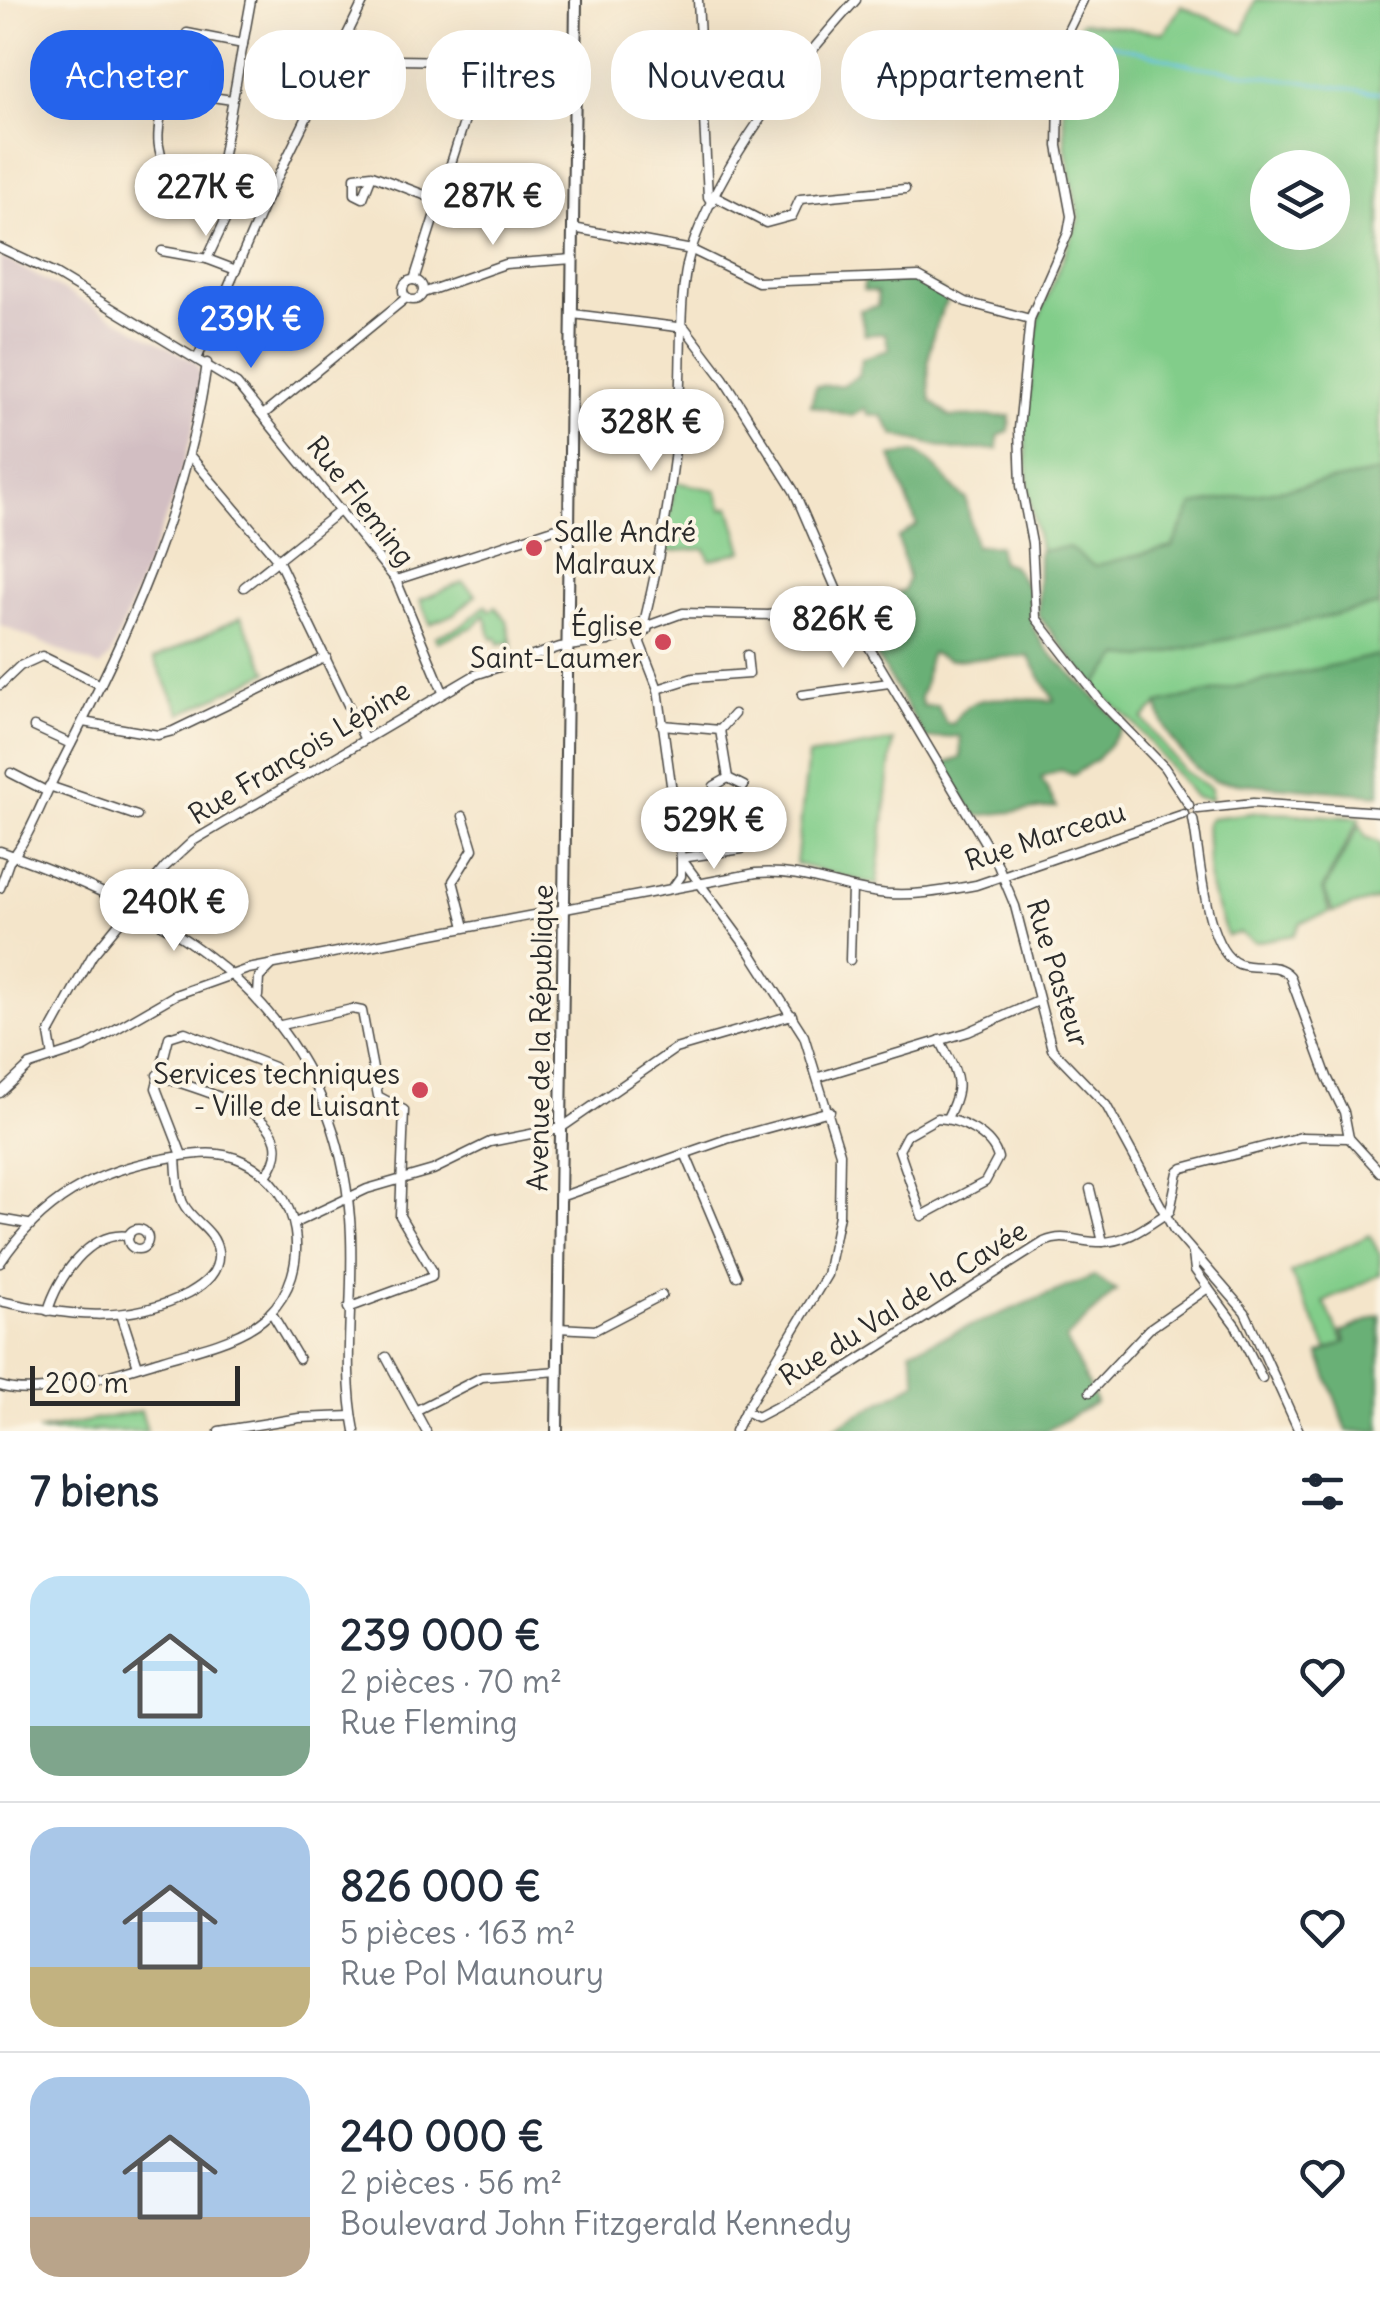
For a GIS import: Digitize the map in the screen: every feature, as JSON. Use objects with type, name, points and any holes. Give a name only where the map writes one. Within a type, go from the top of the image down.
[{"type":"main road","name":"Avenue de la République","points":[[576,0],[576,30]]},
{"type":"main road","name":"Avenue de la République","points":[[556,1431],[574,120]]},
{"type":"street","points":[[217,188],[251,0]]},
{"type":"street","points":[[349,30],[364,0]]},
{"type":"street","points":[[698,0],[708,197],[766,223],[792,216],[800,199],[905,189]]},
{"type":"street","points":[[670,888],[679,881],[681,858],[658,689],[640,643],[674,449],[685,328],[684,292],[692,250],[713,199],[790,80],[856,0]]},
{"type":"street","points":[[1083,0],[1060,47],[1058,146],[1071,216],[1068,233],[1030,319],[1019,428],[1020,486],[1032,544],[1036,618],[1101,702],[1164,767],[1194,807]]},
{"type":"street","points":[[224,40],[243,44]]},
{"type":"street","points":[[232,100],[172,91],[165,95],[157,151],[178,180],[238,193],[264,205]]},
{"type":"street","points":[[198,357],[305,120]]},
{"type":"street","points":[[406,298],[404,286],[414,280],[465,120]]},
{"type":"street","points":[[372,175],[440,201]]},
{"type":"street","points":[[207,259],[238,193]]},
{"type":"street","points":[[573,228],[692,250],[758,282],[919,276],[966,302],[1030,319]]},
{"type":"street","name":"Rue Fleming","points":[[0,248],[55,274],[232,379],[396,580],[442,692]]},
{"type":"street","points":[[162,251],[207,259],[236,270]]},
{"type":"street","points":[[406,298],[416,300],[423,293],[505,264],[573,259]]},
{"type":"street","points":[[414,280],[420,283],[423,293]]},
{"type":"street","points":[[264,414],[406,298]]},
{"type":"street","points":[[573,314],[685,328]]},
{"type":"street","name":"Rue Pasteur","points":[[685,328],[724,378],[794,491],[841,600],[1003,876],[1052,1049],[1106,1105],[1164,1215],[1255,1329],[1299,1431]]},
{"type":"street","points":[[0,888],[101,685],[175,512],[191,457],[207,363]]},
{"type":"street","points":[[191,457],[278,560],[364,738]]},
{"type":"street","points":[[244,588],[341,510]]},
{"type":"street","points":[[396,580],[569,524]]},
{"type":"street","name":"Rue François Lépine","points":[[53,1057],[50,1034],[92,956],[133,904],[193,842],[442,692],[510,662],[568,646],[608,641],[683,613],[768,615],[841,600]]},
{"type":"street","points":[[658,689],[692,678],[749,674],[747,655]]},
{"type":"street","points":[[0,685],[20,666],[42,656],[101,685]]},
{"type":"street","points":[[82,722],[158,735],[326,657]]},
{"type":"street","points":[[802,696],[889,684]]},
{"type":"street","points":[[720,730],[734,714]]},
{"type":"street","points":[[662,725],[720,730]]},
{"type":"street","points":[[34,727],[71,744]]},
{"type":"street","points":[[720,730],[728,778]]},
{"type":"street","points":[[11,774],[137,816]]},
{"type":"street","points":[[714,786],[728,778]]},
{"type":"street","points":[[728,778],[744,786]]},
{"type":"street","points":[[1194,807],[1253,804],[1380,812]]},
{"type":"street","points":[[1194,807],[1189,816],[1206,898],[1224,954],[1241,966],[1277,966],[1290,976],[1326,1077],[1344,1112],[1349,1138],[1380,1172]]},
{"type":"street","points":[[462,816],[472,850],[452,881],[465,927]]},
{"type":"street","name":"Rue Marceau","points":[[53,1057],[85,1047],[169,997],[273,964],[700,882],[776,871],[892,894],[943,891],[1003,876],[1189,816]]},
{"type":"street","points":[[681,858],[742,849]]},
{"type":"street","points":[[0,851],[133,904],[234,974],[281,1024],[314,1080],[348,1198],[352,1246],[346,1366],[355,1431]]},
{"type":"street","points":[[681,858],[792,1015],[830,1111],[841,1182],[827,1275],[735,1431]]},
{"type":"street","points":[[850,960],[852,888]]},
{"type":"street","points":[[258,996],[259,978],[273,964]]},
{"type":"street","points":[[819,1077],[940,1040],[1038,1001]]},
{"type":"street","points":[[281,1024],[352,1009],[362,1011],[378,1096],[404,1110],[400,1216],[432,1270],[432,1277],[348,1308]]},
{"type":"street","points":[[297,1222],[402,1177],[433,1170],[490,1142],[561,1128],[675,1049],[792,1015]]},
{"type":"street","points":[[0,1301],[48,1312],[122,1317],[164,1305],[192,1291],[217,1267],[216,1243],[184,1206],[179,1156],[156,1088],[169,1038],[185,1032],[274,1067]]},
{"type":"street","points":[[940,1040],[960,1080],[959,1096],[947,1118]]},
{"type":"street","points":[[0,1093],[30,1065],[53,1057]]},
{"type":"street","points":[[157,1075],[262,1117],[278,1145],[274,1165],[266,1176]]},
{"type":"street","points":[[560,1196],[830,1111]]},
{"type":"street","points":[[937,1118],[947,1118],[989,1139],[998,1158],[995,1170],[985,1182],[922,1216],[899,1150],[901,1142],[937,1118]]},
{"type":"street","points":[[1164,1215],[1174,1202],[1178,1172],[1183,1168],[1274,1142],[1349,1138]]},
{"type":"street","points":[[0,1263],[28,1224],[50,1204],[100,1175],[179,1156],[212,1153],[243,1161],[266,1176],[297,1222],[290,1280],[271,1312],[208,1345],[35,1390],[4,1387],[0,1398]]},
{"type":"street","points":[[685,1154],[737,1276]]},
{"type":"street","points":[[1090,1189],[1103,1242]]},
{"type":"street","name":"Rue du Val de la Cavée","points":[[745,1411],[756,1417],[824,1382],[1044,1242],[1060,1235],[1103,1242],[1120,1240],[1164,1215]]},
{"type":"street","points":[[0,1219],[28,1224]]},
{"type":"street","points":[[48,1312],[62,1278],[78,1258],[115,1236],[129,1236]]},
{"type":"street","points":[[1193,1254],[1195,1270],[1242,1337],[1262,1378]]},
{"type":"street","points":[[1090,1392],[1149,1329],[1208,1288]]},
{"type":"street","points":[[558,1328],[595,1330],[662,1294]]},
{"type":"street","points":[[271,1312],[299,1360]]},
{"type":"street","points":[[122,1317],[138,1366]]},
{"type":"street","points":[[386,1357],[426,1431]]},
{"type":"street","points":[[415,1411],[482,1377],[558,1371]]},
{"type":"street","points":[[219,1431],[352,1416]]},
{"type":"shaded area","points":[[0,256],[196,362],[202,376],[197,416],[175,495],[110,657],[100,667],[0,625]]},
{"type":"green space","points":[[1255,0],[1380,0],[1380,660],[1374,656],[1158,705],[1143,719],[1184,771],[1211,789],[1211,800],[1195,797],[1133,722],[1088,682],[1055,623],[1029,494],[1025,430],[1038,320],[1079,219],[1064,120],[1119,120],[1119,30],[1076,30],[1081,22],[1164,33],[1181,6],[1243,33]]},
{"type":"green space","points":[[865,279],[921,280],[943,292],[947,301],[930,350],[931,401],[950,417],[1010,416],[1009,431],[998,436],[998,449],[954,450],[894,435],[882,416],[868,414],[865,408],[852,416],[811,405],[816,386],[842,385],[858,376],[862,358],[889,350],[885,333],[865,335],[860,310],[878,306],[877,292],[863,290]]},
{"type":"green space","points":[[916,452],[966,499],[975,546],[998,545],[1001,562],[1012,565],[1030,591],[1032,626],[1046,649],[1124,726],[1097,759],[1073,775],[1061,770],[1041,778],[1057,807],[976,816],[941,765],[961,758],[960,736],[926,739],[855,620],[858,612],[904,590],[908,578],[898,538],[917,525],[891,456]],"holes":[[[931,653],[949,660],[1028,656],[1054,700],[984,700],[961,712],[953,724],[946,723],[938,706],[923,706],[920,697]]]},
{"type":"green space","points":[[1380,472],[1380,605],[1143,658],[1120,656],[1094,687],[1038,615],[1039,551],[1068,547],[1094,566],[1172,547],[1193,505]]},
{"type":"green space","points":[[675,482],[716,490],[722,509],[730,507],[743,551],[710,560],[705,549],[663,552]]},
{"type":"green space","points":[[463,582],[476,595],[456,613],[430,624],[420,600]]},
{"type":"green space","points":[[486,605],[490,611],[495,607],[507,620],[513,649],[508,642],[499,644],[497,638],[492,639],[485,615],[473,627],[437,642],[435,637],[463,625]]},
{"type":"green space","points":[[241,617],[268,672],[181,714],[154,659]]},
{"type":"green space","points":[[1375,656],[1380,660],[1380,795],[1214,781],[1178,748],[1160,715],[1158,704]]},
{"type":"green space","points":[[893,741],[877,885],[796,864],[808,756]]},
{"type":"green space","points":[[1260,812],[1360,818],[1322,890],[1330,913],[1301,922],[1294,935],[1255,942],[1239,933],[1227,936],[1209,885],[1206,824],[1210,818]]},
{"type":"green space","points":[[1360,824],[1366,837],[1380,843],[1380,898],[1333,912],[1324,890]]},
{"type":"green space","points":[[1370,1235],[1380,1256],[1380,1275],[1324,1302],[1344,1343],[1328,1350],[1290,1273]]},
{"type":"green space","points":[[1094,1276],[1116,1290],[1066,1339],[1096,1402],[1046,1431],[828,1431],[917,1382],[911,1350]]},
{"type":"green space","points":[[1380,1315],[1380,1431],[1347,1431],[1319,1354],[1346,1342],[1342,1332]]},
{"type":"green space","points":[[141,1411],[147,1431],[37,1431]]},
{"type":"waterway","points":[[1119,46],[1195,66],[1380,93]]},
{"type":"place","name":"Salle André Malraux","points":[[534,548]]},
{"type":"place","name":"Église Saint-Laumer","points":[[663,642]]},
{"type":"place","name":"Services techniques - Ville de Luisant","points":[[420,1090]]}]
